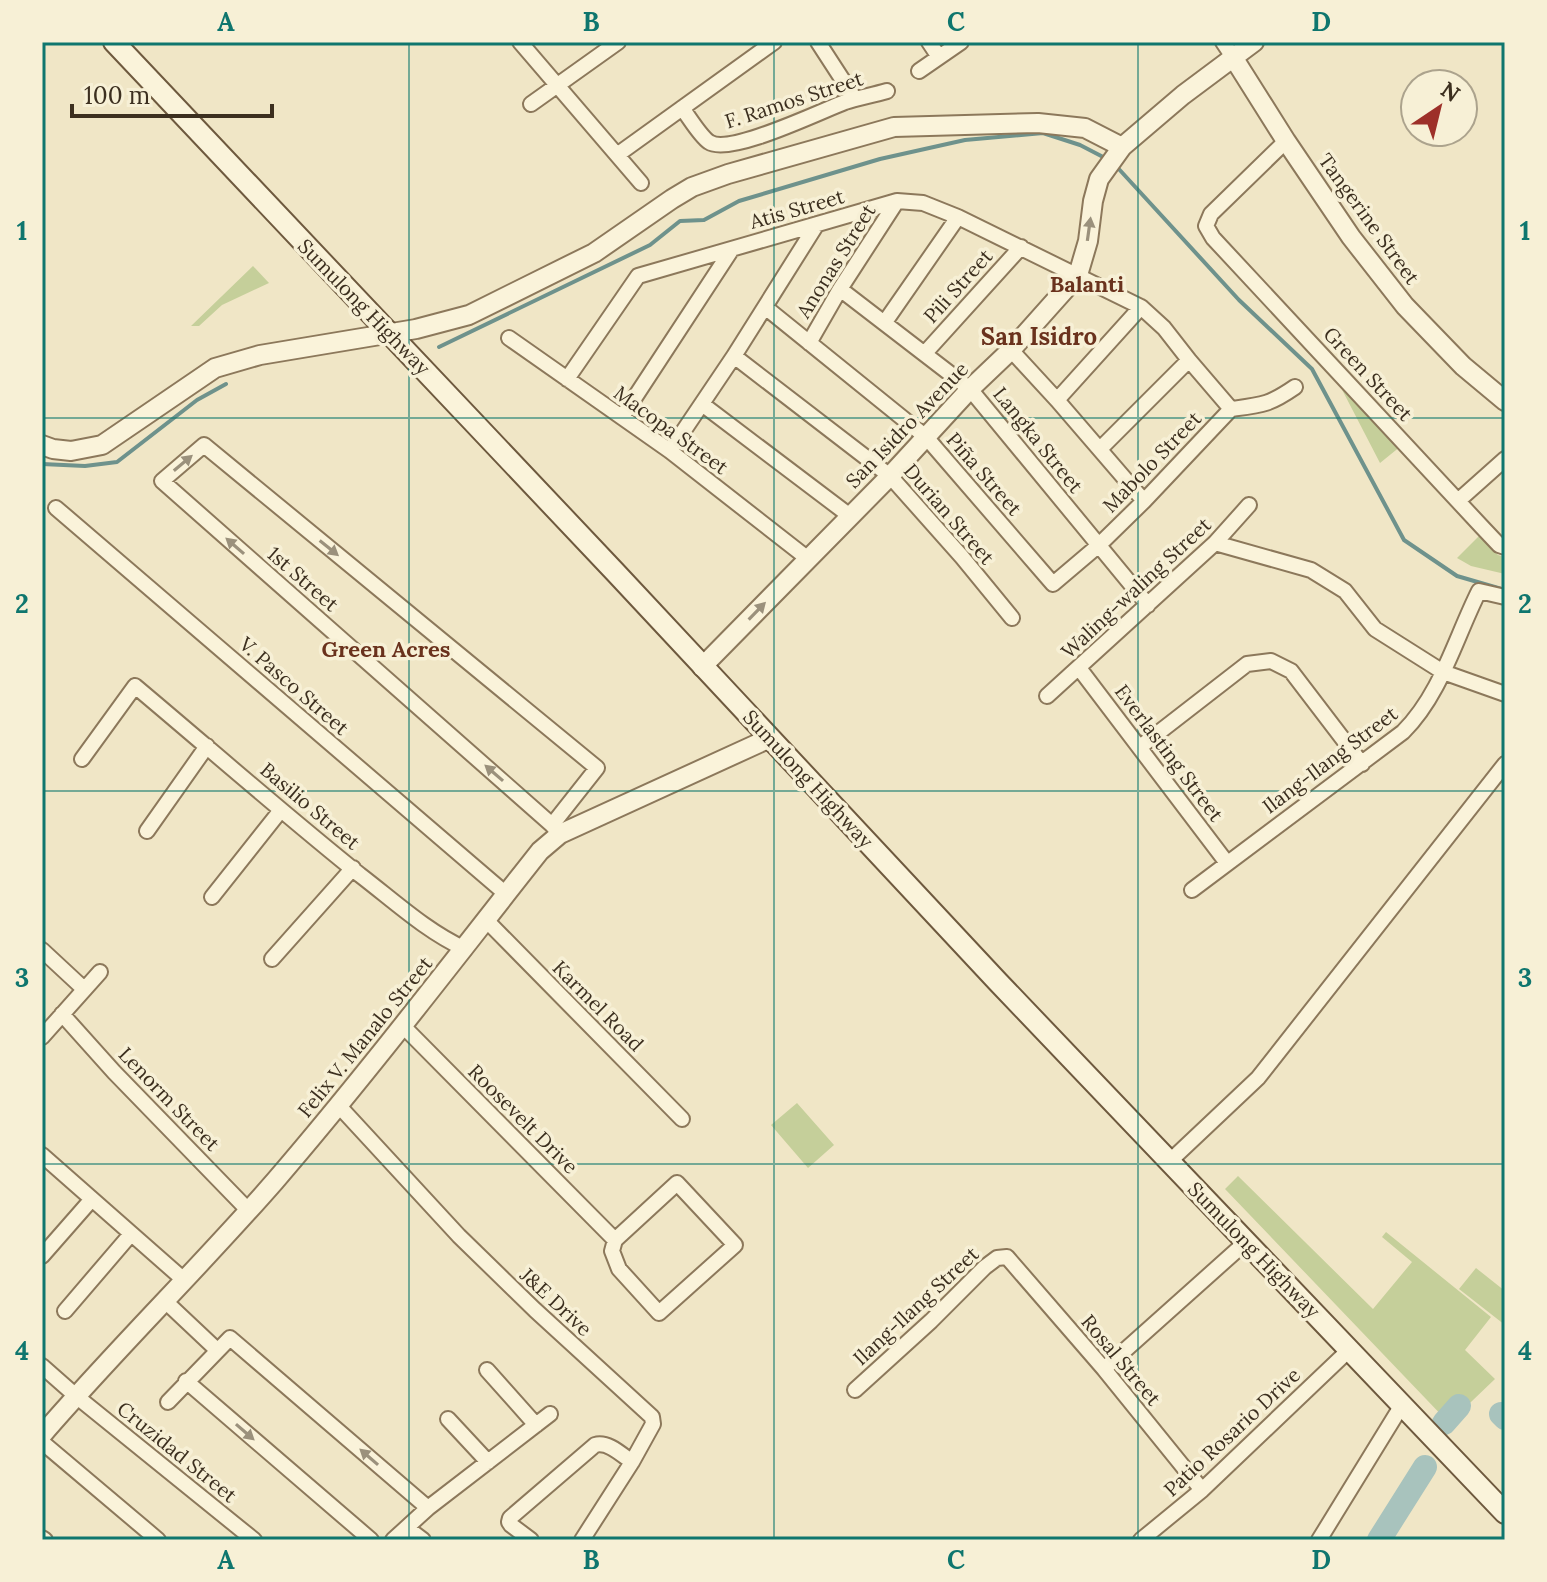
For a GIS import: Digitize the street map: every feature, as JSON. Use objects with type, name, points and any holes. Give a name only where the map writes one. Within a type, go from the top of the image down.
[{"type":"main road","name":"Sumulong Highway","points":[[114,42],[1169,1162],[1505,1513]]},
{"type":"street","points":[[520,42],[641,183]]},
{"type":"street","points":[[531,104],[618,42]]},
{"type":"street","points":[[617,155],[774,42]]},
{"type":"street","points":[[818,42],[855,99]]},
{"type":"street","points":[[929,42],[939,57]]},
{"type":"street","points":[[919,71],[961,42]]},
{"type":"street","points":[[42,445],[71,451],[102,445],[215,368],[260,355],[393,337],[469,315],[594,253],[692,187],[894,127],[1038,123],[1085,128],[1113,158],[1228,49],[1254,42]]},
{"type":"street","name":"Tangerine Street","points":[[1228,49],[1351,237],[1405,306],[1463,366],[1505,401]]},
{"type":"street","name":"F. Ramos Street","points":[[682,108],[708,142],[719,145],[751,139],[855,99],[887,91]]},
{"type":"street","name":"Green Street","points":[[1286,141],[1211,214],[1206,226],[1213,238],[1499,545],[1505,547]]},
{"type":"street","name":"San Isidro Avenue","points":[[702,667],[1011,350],[1078,275],[1088,241],[1099,179],[1113,158]]},
{"type":"street","name":"Atis Street","points":[[567,379],[638,276],[897,201],[923,203],[958,217],[1078,275]]},
{"type":"street","name":"Anonas Street","points":[[809,343],[897,201]]},
{"type":"street","points":[[885,322],[958,217]]},
{"type":"street","points":[[670,451],[817,224]]},
{"type":"street","name":"Pili Street","points":[[925,353],[1021,247]]},
{"type":"street","points":[[622,417],[732,249]]},
{"type":"street","name":"Mabolo Street","points":[[1053,584],[1144,501],[1231,409],[1164,328],[1141,307],[1078,275]]},
{"type":"street","name":"Langka Street","points":[[840,289],[970,389],[1148,605]]},
{"type":"street","name":"Piña Street","points":[[765,307],[926,437],[1053,584]]},
{"type":"street","points":[[1057,400],[1141,307]]},
{"type":"street","name":"Macopa Street","points":[[509,338],[670,451],[807,558]]},
{"type":"street","points":[[1011,350],[1144,501]]},
{"type":"street","name":"Durian Street","points":[[734,356],[890,476],[1012,618]]},
{"type":"street","points":[[1100,449],[1189,360]]},
{"type":"street","points":[[1231,409],[1275,401],[1295,387]]},
{"type":"street","points":[[702,404],[850,516]]},
{"type":"street","name":"1st Street","points":[[204,445],[597,768],[556,829],[162,481],[204,445]]},
{"type":"street","points":[[1459,500],[1505,459]]},
{"type":"street","name":"Waling-waling Street","points":[[1047,696],[1215,543],[1249,505]]},
{"type":"street","name":"V. Pasco Street","points":[[56,508],[506,894]]},
{"type":"street","points":[[1215,543],[1311,570],[1345,591],[1375,629],[1443,672],[1505,694]]},
{"type":"street","name":"Ilang-Ilang Street","points":[[1192,890],[1390,743],[1416,719],[1443,672],[1479,591],[1505,597]]},
{"type":"street","points":[[1140,747],[1247,664],[1271,661],[1291,671],[1362,764]]},
{"type":"street","name":"Everlasting Street","points":[[1079,668],[1227,863]]},
{"type":"street","name":"Basilio Street","points":[[82,759],[135,686],[281,810],[422,923],[465,949]]},
{"type":"street","name":"Felix V. Manalo Street","points":[[42,1435],[339,1106],[556,829],[770,738]]},
{"type":"street","points":[[147,831],[207,746]]},
{"type":"street","points":[[1169,1162],[1258,1078],[1505,764]]},
{"type":"street","points":[[212,897],[281,810]]},
{"type":"street","points":[[272,959],[353,868]]},
{"type":"street","name":"Karmel Road","points":[[486,920],[682,1119]]},
{"type":"street","points":[[42,950],[84,989]]},
{"type":"street","points":[[42,1037],[100,972]]},
{"type":"street","name":"Lenorm Street","points":[[62,1014],[248,1210]]},
{"type":"street","name":"Roosevelt Drive","points":[[403,1026],[615,1240]]},
{"type":"street","name":"J&E Drive","points":[[339,1106],[459,1236],[652,1417],[653,1424],[632,1462],[582,1540]]},
{"type":"street","points":[[43,1158],[184,1280]]},
{"type":"street","name":"Roosevelt Drive","points":[[677,1183],[735,1245],[659,1313],[619,1269],[612,1251],[615,1240],[677,1183]]},
{"type":"street","points":[[42,1256],[92,1199]]},
{"type":"street","points":[[65,1311],[131,1234]]},
{"type":"street","points":[[1104,1369],[1246,1242]]},
{"type":"street","name":"Ilang-Ilang Street","points":[[855,1390],[985,1267],[997,1258],[1007,1257]]},
{"type":"street","name":"Rosal Street","points":[[1007,1257],[1104,1369],[1202,1490]]},
{"type":"street","points":[[165,1301],[217,1350]]},
{"type":"street","points":[[168,1402],[230,1338],[428,1508]]},
{"type":"street","name":"Patio Rosario Drive","points":[[1141,1540],[1202,1490],[1349,1350]]},
{"type":"street","name":"Cruzidad Street","points":[[42,1366],[254,1540]]},
{"type":"street","points":[[487,1370],[536,1425]]},
{"type":"street","points":[[186,1381],[371,1540]]},
{"type":"street","points":[[1319,1540],[1402,1405]]},
{"type":"street","points":[[393,1540],[428,1508],[550,1414]]},
{"type":"street","points":[[448,1419],[488,1462]]},
{"type":"street","points":[[42,1442],[158,1540]]},
{"type":"street","points":[[531,1540],[511,1525],[510,1518],[595,1445],[601,1443],[608,1446],[632,1462]]},
{"type":"street","points":[[407,1528],[423,1540]]},
{"type":"green space","points":[[253,266],[269,283],[222,305],[199,326],[191,326]]},
{"type":"green space","points":[[1336,378],[1401,446],[1380,463]]},
{"type":"green space","points":[[1480,535],[1498,555],[1505,557],[1505,574],[1471,566],[1457,558]]},
{"type":"green space","points":[[797,1103],[834,1145],[808,1168],[771,1125]]},
{"type":"green space","points":[[1238,1176],[1373,1309],[1412,1262],[1382,1237],[1386,1232],[1491,1317],[1465,1350],[1495,1379],[1449,1423],[1225,1189]]},
{"type":"green space","points":[[1476,1268],[1505,1291],[1505,1325],[1459,1289]]},
{"type":"waterway","points":[[439,347],[650,245],[680,221],[704,220],[739,201],[880,159],[965,140],[1043,133],[1080,145],[1107,159]]},
{"type":"waterway","points":[[1117,167],[1239,300],[1312,369],[1404,540],[1457,576],[1505,590]]},
{"type":"waterway","points":[[42,464],[85,466],[117,462],[197,400],[226,384]]},
{"type":"waterway","points":[[1444,1423],[1459,1406]]},
{"type":"waterway","points":[[1501,1414],[1505,1418]]},
{"type":"waterway","points":[[1379,1540],[1425,1467]]},
{"type":"district","name":"Balanti","points":[[1087,284]]},
{"type":"district","name":"San Isidro","points":[[1039,337]]},
{"type":"district","name":"Green Acres","points":[[386,649]]}]
